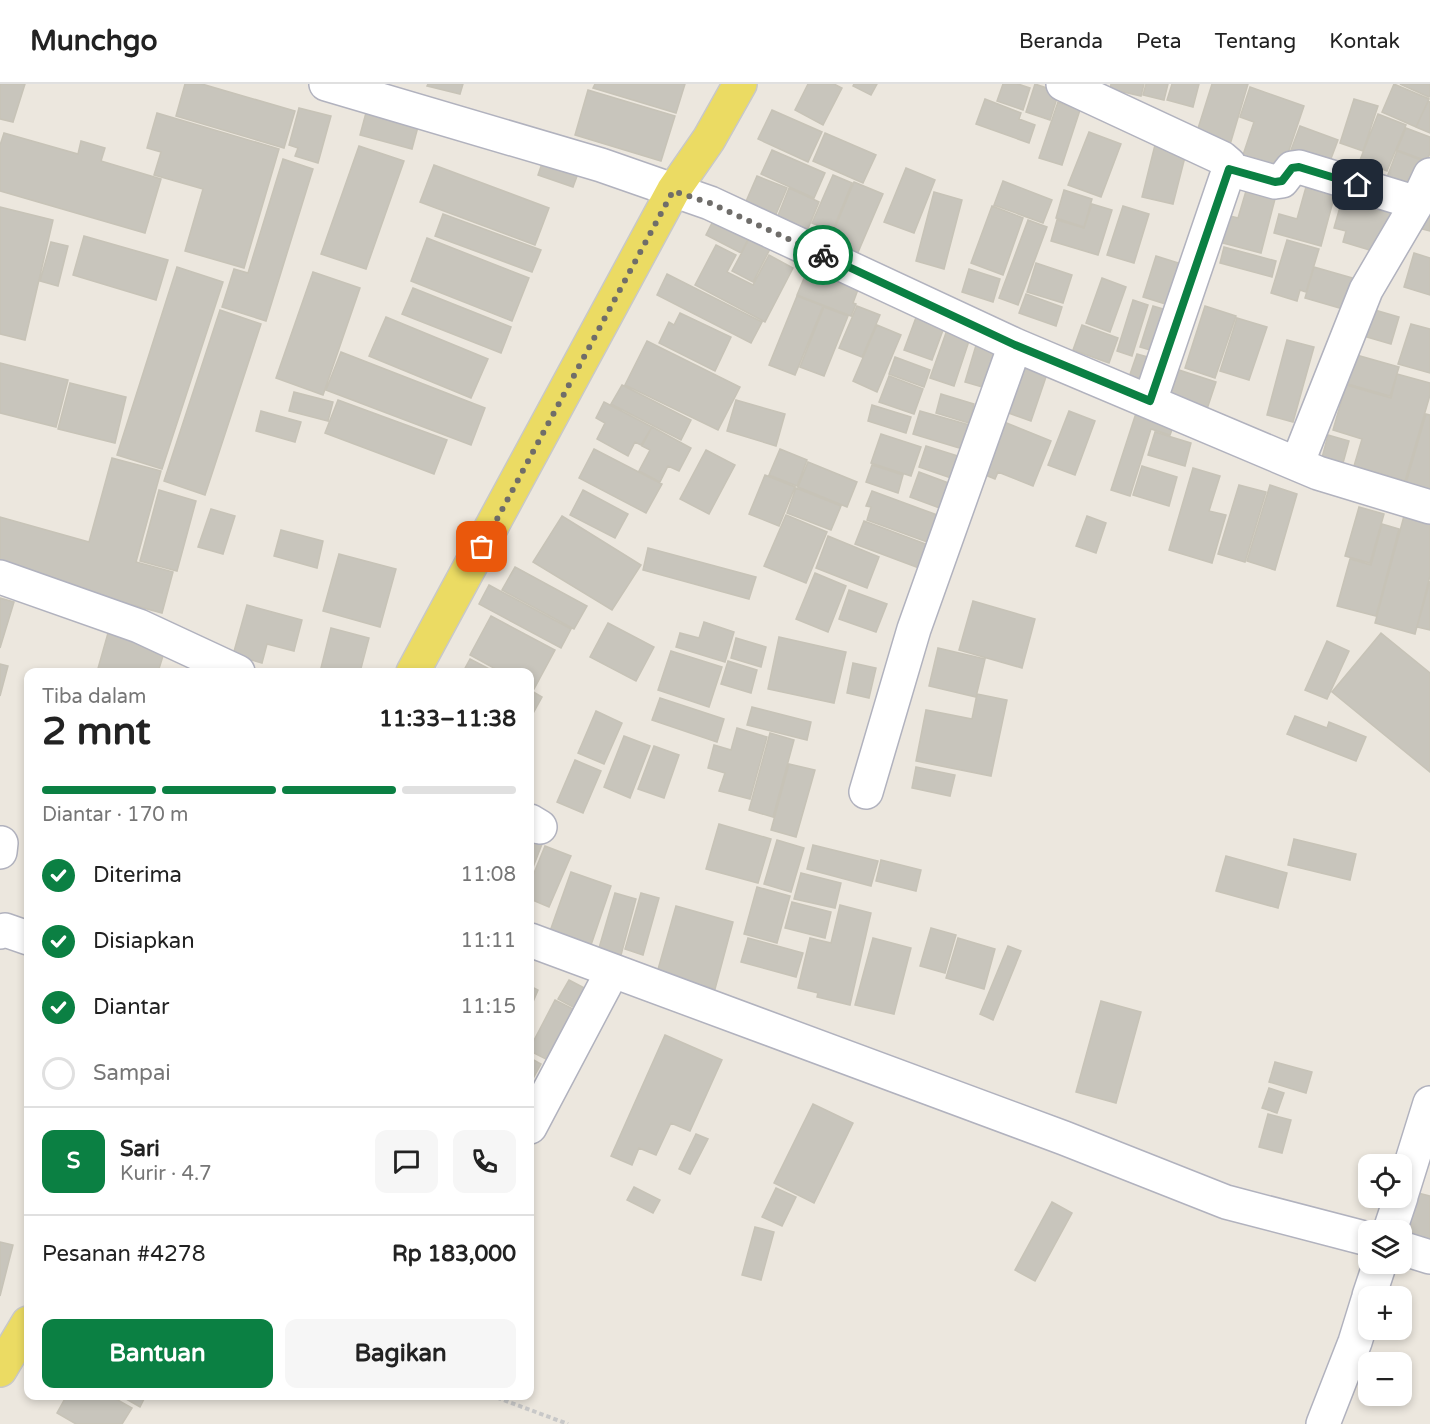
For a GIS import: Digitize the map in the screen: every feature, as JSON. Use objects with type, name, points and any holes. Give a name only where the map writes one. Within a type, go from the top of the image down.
[{"type":"main road","points":[[415,668],[673,191],[709,139],[740,84]]},
{"type":"main road","points":[[0,1370],[24,1330]]},
{"type":"street","points":[[326,84],[601,165],[710,203],[1015,345],[1318,473],[1430,507]]},
{"type":"street","points":[[1063,84],[1222,158],[1229,164],[1150,401]]},
{"type":"street","points":[[1229,169],[1275,182],[1282,181],[1292,168],[1299,167],[1423,189],[1366,290],[1297,464]]},
{"type":"street","points":[[867,792],[914,629],[1015,345]]},
{"type":"street","points":[[0,577],[139,626],[229,668]]},
{"type":"street","points":[[534,942],[1064,1138],[1226,1202],[1358,1236]]},
{"type":"street","points":[[534,1119],[612,972]]},
{"type":"street","points":[[1412,1161],[1430,1103]]},
{"type":"street","points":[[1412,1251],[1430,1257]]},
{"type":"street","points":[[1323,1424],[1358,1332]]},
{"type":"path","points":[[503,1400],[568,1424]]},
{"type":"building","points":[[0,84],[25,84],[13,122],[0,119]]},
{"type":"building","points":[[185,84],[202,84],[295,111],[284,148],[176,116]]},
{"type":"building","points":[[428,84],[463,84],[460,94],[427,86]]},
{"type":"building","points":[[595,84],[685,84],[676,113],[593,88]]},
{"type":"building","points":[[808,84],[834,84],[842,88],[823,125],[795,110]]},
{"type":"building","points":[[854,84],[877,84],[871,95],[853,86]]},
{"type":"building","points":[[1003,84],[1018,84],[1030,88],[1023,110],[997,101]]},
{"type":"building","points":[[1035,84],[1059,92],[1050,120],[1026,112]]},
{"type":"building","points":[[1111,84],[1144,84],[1141,96],[1110,89]]},
{"type":"building","points":[[1146,84],[1168,84],[1164,100],[1143,95]]},
{"type":"building","points":[[1172,84],[1199,84],[1193,107],[1167,100]]},
{"type":"building","points":[[1212,84],[1248,84],[1229,148],[1195,138]]},
{"type":"building","points":[[1394,84],[1429,99],[1416,127],[1382,112]]},
{"type":"building","points":[[1400,84],[1430,84],[1430,96],[1429,97]]},
{"type":"building","points":[[1250,87],[1304,106],[1280,177],[1240,164],[1254,122],[1240,117]]},
{"type":"building","points":[[588,90],[675,116],[661,161],[575,135]]},
{"type":"building","points":[[985,99],[1021,113],[1019,119],[1035,125],[1029,143],[976,124]]},
{"type":"building","points":[[1354,99],[1378,106],[1363,151],[1340,143]]},
{"type":"building","points":[[1428,101],[1430,102],[1430,133],[1416,127]]},
{"type":"building","points":[[1058,102],[1080,110],[1062,165],[1039,158]]},
{"type":"building","points":[[299,108],[331,116],[318,163],[295,156],[298,148],[289,145]]},
{"type":"building","points":[[367,109],[419,123],[412,149],[360,135]]},
{"type":"building","points":[[772,110],[822,132],[808,162],[758,139]]},
{"type":"building","points":[[157,113],[279,149],[244,268],[185,251],[203,189],[154,175],[161,152],[147,148]]},
{"type":"building","points":[[1378,114],[1406,125],[1387,171],[1360,160]]},
{"type":"building","points":[[1300,126],[1338,140],[1326,172],[1288,158]]},
{"type":"building","points":[[1406,128],[1430,137],[1430,153],[1427,161],[1397,150]]},
{"type":"building","points":[[1089,132],[1121,144],[1101,197],[1068,185]]},
{"type":"building","points":[[4,133],[78,154],[81,141],[105,148],[101,161],[161,179],[145,233],[0,191],[0,145]]},
{"type":"building","points":[[825,133],[876,155],[863,183],[813,161]]},
{"type":"building","points":[[1155,145],[1186,153],[1173,204],[1142,197]]},
{"type":"building","points":[[359,146],[404,161],[366,269],[321,254]]},
{"type":"building","points":[[772,150],[825,173],[814,198],[761,174]]},
{"type":"building","points":[[1397,151],[1426,162],[1418,183],[1408,179],[1403,192],[1384,185]]},
{"type":"building","points":[[545,155],[580,168],[573,187],[538,175]]},
{"type":"building","points":[[283,159],[313,169],[266,321],[222,307],[234,269],[248,273]]},
{"type":"building","points":[[434,165],[549,208],[535,245],[420,202]]},
{"type":"building","points":[[906,168],[935,180],[914,233],[884,222]]},
{"type":"building","points":[[833,175],[852,183],[832,232],[812,223]]},
{"type":"building","points":[[757,176],[787,188],[774,219],[744,206]]},
{"type":"building","points":[[1003,181],[1052,200],[1043,223],[994,205]]},
{"type":"building","points":[[854,182],[883,194],[856,257],[828,245]]},
{"type":"building","points":[[1346,186],[1398,201],[1383,254],[1343,242],[1346,231],[1334,228]]},
{"type":"building","points":[[1306,187],[1335,194],[1321,246],[1274,233],[1279,214],[1297,219]]},
{"type":"building","points":[[789,188],[819,202],[807,231],[777,218]]},
{"type":"building","points":[[1064,190],[1092,199],[1084,227],[1056,218]]},
{"type":"building","points":[[1246,191],[1275,199],[1261,253],[1215,241],[1222,214],[1238,218]]},
{"type":"building","points":[[934,192],[962,200],[944,269],[916,261]]},
{"type":"building","points":[[1092,204],[1112,210],[1098,255],[1051,241],[1057,220],[1084,228]]},
{"type":"building","points":[[992,206],[1023,218],[1003,275],[971,263]]},
{"type":"building","points":[[1123,206],[1149,214],[1134,263],[1107,255]]},
{"type":"building","points":[[0,207],[53,220],[25,340],[0,334]]},
{"type":"building","points":[[718,211],[753,229],[741,253],[706,235]]},
{"type":"building","points":[[1427,211],[1430,212],[1430,231],[1422,229]]},
{"type":"building","points":[[443,214],[541,250],[532,272],[435,236]]},
{"type":"building","points":[[1028,220],[1047,227],[1018,305],[999,298]]},
{"type":"building","points":[[84,236],[168,260],[156,300],[73,275]]},
{"type":"building","points":[[750,237],[771,247],[753,282],[732,271]]},
{"type":"building","points":[[427,238],[529,278],[512,321],[411,281]]},
{"type":"building","points":[[1287,240],[1319,249],[1306,292],[1300,290],[1297,301],[1271,293]]},
{"type":"building","points":[[51,242],[68,246],[58,286],[40,281]]},
{"type":"building","points":[[716,245],[736,255],[727,272],[753,285],[769,255],[793,268],[765,322],[695,285]]},
{"type":"building","points":[[1224,247],[1276,261],[1272,277],[1220,263]]},
{"type":"building","points":[[1414,253],[1430,258],[1430,295],[1404,287]]},
{"type":"building","points":[[1156,256],[1188,266],[1175,307],[1143,297]]},
{"type":"building","points":[[1036,263],[1072,275],[1063,303],[1027,292]]},
{"type":"building","points":[[810,264],[860,284],[851,316],[797,295]]},
{"type":"building","points":[[177,267],[223,282],[162,469],[117,455]]},
{"type":"building","points":[[1314,267],[1363,281],[1350,311],[1305,298]]},
{"type":"building","points":[[969,269],[1000,279],[993,302],[962,292]]},
{"type":"building","points":[[313,272],[360,288],[323,395],[276,378]]},
{"type":"building","points":[[667,274],[762,322],[751,343],[657,295]]},
{"type":"building","points":[[1102,278],[1126,287],[1110,332],[1086,323]]},
{"type":"building","points":[[413,288],[511,327],[501,353],[402,314]]},
{"type":"building","points":[[1026,294],[1062,307],[1056,326],[1019,313]]},
{"type":"building","points":[[797,296],[823,306],[795,375],[769,365]]},
{"type":"building","points":[[1133,300],[1148,305],[1132,356],[1117,351]]},
{"type":"building","points":[[857,306],[880,315],[862,357],[839,348]]},
{"type":"building","points":[[1153,306],[1170,311],[1157,352],[1140,347]]},
{"type":"building","points":[[1205,306],[1236,316],[1215,378],[1185,368]]},
{"type":"building","points":[[824,307],[848,316],[824,376],[800,367]]},
{"type":"building","points":[[1368,308],[1399,317],[1391,344],[1360,335]]},
{"type":"building","points":[[220,310],[261,324],[205,495],[164,481]]},
{"type":"building","points":[[918,312],[946,322],[932,360],[904,350]]},
{"type":"building","points":[[680,313],[731,337],[715,371],[659,343],[669,322],[674,325]]},
{"type":"building","points":[[386,317],[488,359],[471,398],[369,356]]},
{"type":"building","points":[[1237,318],[1267,327],[1249,380],[1220,371]]},
{"type":"building","points":[[1411,324],[1430,329],[1430,373],[1398,364]]},
{"type":"building","points":[[877,325],[901,335],[877,392],[853,381]]},
{"type":"building","points":[[1082,325],[1118,338],[1109,363],[1073,350]]},
{"type":"building","points":[[947,330],[970,338],[954,386],[930,378]]},
{"type":"building","points":[[1287,340],[1314,347],[1293,422],[1267,415]]},
{"type":"building","points":[[647,341],[740,387],[718,430],[625,385]]},
{"type":"building","points":[[977,342],[998,348],[986,388],[965,382]]},
{"type":"building","points":[[341,352],[485,408],[471,445],[326,390]]},
{"type":"building","points":[[1137,354],[1155,359],[1146,389],[1127,383]]},
{"type":"building","points":[[1353,354],[1399,367],[1390,396],[1344,383]]},
{"type":"building","points":[[895,357],[930,370],[924,387],[889,374]]},
{"type":"building","points":[[0,363],[68,380],[56,427],[0,413]]},
{"type":"building","points":[[1019,364],[1047,374],[1031,421],[1003,411]]},
{"type":"building","points":[[1176,369],[1216,382],[1205,415],[1165,401]]},
{"type":"building","points":[[1397,374],[1430,383],[1430,395],[1405,481],[1354,466],[1362,439],[1333,430],[1346,385],[1391,398]]},
{"type":"building","points":[[889,376],[923,389],[914,414],[879,402]]},
{"type":"building","points":[[70,383],[126,397],[115,443],[58,429]]},
{"type":"building","points":[[622,385],[691,420],[681,440],[611,404]]},
{"type":"building","points":[[294,392],[333,402],[328,421],[289,411]]},
{"type":"building","points":[[941,394],[974,404],[969,423],[936,413]]},
{"type":"building","points":[[338,400],[447,440],[434,474],[325,433]]},
{"type":"building","points":[[736,400],[785,414],[776,446],[727,431]]},
{"type":"building","points":[[604,402],[652,427],[641,445],[635,442],[628,456],[597,439],[605,423],[596,418]]},
{"type":"building","points":[[872,405],[911,417],[906,433],[868,421]]},
{"type":"building","points":[[1138,407],[1176,419],[1170,435],[1151,429],[1130,496],[1111,490]]},
{"type":"building","points":[[261,411],[301,422],[295,442],[256,431]]},
{"type":"building","points":[[920,411],[973,426],[966,450],[913,434]]},
{"type":"building","points":[[1069,411],[1095,421],[1075,475],[1048,465]]},
{"type":"building","points":[[1426,414],[1430,415],[1430,489],[1406,483]]},
{"type":"building","points":[[999,420],[1051,441],[1033,486],[998,472],[995,479],[978,472]]},
{"type":"building","points":[[652,427],[691,448],[679,471],[668,466],[660,482],[639,471],[650,450],[642,446]]},
{"type":"building","points":[[1155,432],[1191,443],[1185,466],[1148,455]]},
{"type":"building","points":[[881,434],[921,447],[911,476],[871,463]]},
{"type":"building","points":[[1328,435],[1349,441],[1343,463],[1322,458]]},
{"type":"building","points":[[926,446],[961,457],[954,479],[919,467]]},
{"type":"building","points":[[594,449],[662,484],[646,513],[579,478]]},
{"type":"building","points":[[780,449],[807,460],[797,486],[769,475]]},
{"type":"building","points":[[706,450],[735,465],[709,514],[680,499]]},
{"type":"building","points":[[112,458],[161,471],[136,562],[173,572],[162,613],[0,569],[0,517],[89,542]]},
{"type":"building","points":[[808,462],[857,482],[847,507],[798,487]]},
{"type":"building","points":[[872,465],[903,475],[898,493],[866,482]]},
{"type":"building","points":[[1142,466],[1177,477],[1169,506],[1133,495]]},
{"type":"building","points":[[1193,468],[1220,476],[1209,511],[1226,515],[1212,563],[1169,550]]},
{"type":"building","points":[[919,472],[954,485],[945,510],[910,497]]},
{"type":"building","points":[[765,475],[795,487],[779,526],[749,514]]},
{"type":"building","points":[[1239,485],[1266,492],[1245,562],[1218,554]]},
{"type":"building","points":[[1270,485],[1297,494],[1275,570],[1247,561]]},
{"type":"building","points":[[796,488],[841,506],[831,530],[787,513]]},
{"type":"building","points":[[159,490],[196,501],[177,571],[140,561]]},
{"type":"building","points":[[583,490],[628,514],[615,538],[570,515]]},
{"type":"building","points":[[872,491],[940,516],[930,543],[867,520],[871,507],[866,506]]},
{"type":"building","points":[[1359,507],[1384,514],[1370,563],[1345,556]]},
{"type":"building","points":[[211,509],[235,516],[223,554],[198,547]]},
{"type":"building","points":[[786,515],[827,532],[806,583],[764,566]]},
{"type":"building","points":[[562,516],[641,565],[612,610],[533,562]]},
{"type":"building","points":[[1087,516],[1106,523],[1096,553],[1076,546]]},
{"type":"building","points":[[1404,516],[1430,523],[1430,576],[1415,634],[1375,623]]},
{"type":"building","points":[[864,521],[928,545],[919,568],[855,544]]},
{"type":"building","points":[[1382,524],[1399,529],[1376,616],[1337,606],[1350,559],[1371,565]]},
{"type":"building","points":[[281,530],[323,541],[317,568],[274,556]]},
{"type":"building","points":[[828,536],[879,557],[867,588],[816,568]]},
{"type":"building","points":[[648,548],[756,577],[749,599],[643,570]]},
{"type":"building","points":[[339,554],[396,569],[380,627],[323,611]]},
{"type":"building","points":[[515,567],[587,606],[574,629],[502,590]]},
{"type":"building","points":[[815,573],[846,586],[828,632],[796,619]]},
{"type":"building","points":[[1430,581],[1430,630],[1417,627]]},
{"type":"building","points":[[489,585],[571,629],[561,648],[479,604]]},
{"type":"building","points":[[849,590],[887,604],[876,632],[839,619]]},
{"type":"building","points":[[0,598],[14,602],[0,648]]},
{"type":"building","points":[[973,601],[1035,619],[1022,668],[959,650]]},
{"type":"building","points":[[247,605],[302,620],[294,651],[267,644],[262,663],[233,655]]},
{"type":"building","points":[[491,616],[555,650],[534,689],[534,668],[494,668],[470,655]]},
{"type":"building","points":[[704,622],[734,632],[725,662],[676,647],[680,633],[699,638]]},
{"type":"building","points":[[608,623],[654,647],[636,681],[590,657]]},
{"type":"building","points":[[110,626],[167,643],[159,668],[98,668]]},
{"type":"building","points":[[331,628],[369,638],[361,668],[321,668]]},
{"type":"building","points":[[1381,633],[1430,673],[1430,772],[1332,692]]},
{"type":"building","points":[[779,637],[846,652],[834,703],[768,689]]},
{"type":"building","points":[[736,638],[766,647],[761,667],[731,658]]},
{"type":"building","points":[[1327,641],[1349,651],[1327,699],[1305,690]]},
{"type":"building","points":[[938,648],[985,659],[976,697],[929,686]]},
{"type":"building","points":[[671,651],[722,667],[709,707],[658,690]]},
{"type":"building","points":[[470,659],[487,668],[465,668]]},
{"type":"building","points":[[728,661],[757,670],[751,693],[721,684]]},
{"type":"building","points":[[853,663],[876,668],[869,698],[847,693]]},
{"type":"building","points":[[0,664],[8,666],[0,696]]},
{"type":"building","points":[[534,692],[542,697],[534,712]]},
{"type":"building","points":[[977,694],[1007,700],[991,776],[916,761],[926,710],[972,719]]},
{"type":"building","points":[[660,698],[724,719],[717,742],[652,720]]},
{"type":"building","points":[[752,707],[811,722],[807,740],[747,725]]},
{"type":"building","points":[[596,711],[622,723],[604,764],[578,753]]},
{"type":"building","points":[[1295,716],[1327,728],[1329,722],[1366,737],[1356,761],[1287,734]]},
{"type":"building","points":[[737,728],[767,737],[750,799],[719,791],[725,773],[708,768],[714,745],[731,750]]},
{"type":"building","points":[[770,733],[794,740],[773,817],[749,810]]},
{"type":"building","points":[[624,736],[650,746],[630,798],[604,787]]},
{"type":"building","points":[[654,746],[679,755],[664,798],[638,789]]},
{"type":"building","points":[[575,760],[601,771],[583,813],[557,802]]},
{"type":"building","points":[[789,764],[815,770],[796,837],[771,830]]},
{"type":"building","points":[[916,767],[955,775],[950,796],[912,788]]},
{"type":"building","points":[[719,824],[771,839],[758,883],[706,869]]},
{"type":"building","points":[[534,835],[544,839],[534,865]]},
{"type":"building","points":[[1294,839],[1356,854],[1350,880],[1288,865]]},
{"type":"building","points":[[777,840],[804,848],[791,892],[764,884]]},
{"type":"building","points":[[813,845],[878,861],[871,886],[807,869]]},
{"type":"building","points":[[545,846],[571,856],[549,907],[534,901],[534,873]]},
{"type":"building","points":[[1226,856],[1287,873],[1278,908],[1216,891]]},
{"type":"building","points":[[881,860],[921,870],[916,891],[876,881]]},
{"type":"building","points":[[571,872],[611,886],[590,948],[549,934]]},
{"type":"building","points":[[801,873],[841,883],[835,908],[794,899]]},
{"type":"building","points":[[757,887],[790,896],[777,943],[744,934]]},
{"type":"building","points":[[615,893],[636,899],[621,955],[599,948]]},
{"type":"building","points":[[641,893],[659,898],[643,955],[625,949]]},
{"type":"building","points":[[792,902],[831,912],[825,938],[785,928]]},
{"type":"building","points":[[840,905],[871,913],[850,1005],[817,997],[818,993],[798,988],[810,938],[831,943]]},
{"type":"building","points":[[676,906],[733,922],[715,989],[657,973]]},
{"type":"building","points":[[931,928],[956,935],[945,973],[920,966]]},
{"type":"building","points":[[748,938],[803,953],[796,977],[741,962]]},
{"type":"building","points":[[873,938],[911,948],[894,1014],[855,1005]]},
{"type":"building","points":[[958,938],[995,949],[984,989],[946,978]]},
{"type":"building","points":[[1008,946],[1021,951],[993,1020],[980,1014]]},
{"type":"building","points":[[569,980],[596,994],[586,1014],[558,999]]},
{"type":"building","points":[[534,988],[538,990],[534,1000]]},
{"type":"building","points":[[555,1000],[579,1012],[552,1062],[534,1053],[534,1040]]},
{"type":"building","points":[[1101,1001],[1141,1012],[1116,1103],[1076,1092]]},
{"type":"building","points":[[665,1035],[722,1060],[690,1131],[671,1123],[656,1155],[639,1148],[632,1165],[611,1156]]},
{"type":"building","points":[[534,1060],[541,1064],[534,1077]]},
{"type":"building","points":[[1275,1062],[1312,1072],[1306,1093],[1269,1082]]},
{"type":"building","points":[[1269,1088],[1284,1093],[1277,1113],[1262,1108]]},
{"type":"building","points":[[813,1104],[853,1123],[814,1203],[774,1183]]},
{"type":"building","points":[[1268,1114],[1291,1120],[1282,1153],[1259,1147]]},
{"type":"building","points":[[696,1134],[708,1139],[690,1174],[679,1169]]},
{"type":"building","points":[[634,1187],[660,1200],[653,1213],[627,1200]]},
{"type":"building","points":[[776,1188],[796,1197],[782,1226],[762,1217]]},
{"type":"building","points":[[1418,1193],[1430,1196],[1430,1243],[1412,1238],[1410,1220]]},
{"type":"building","points":[[1052,1202],[1072,1213],[1035,1281],[1015,1270]]},
{"type":"building","points":[[755,1227],[774,1232],[761,1280],[742,1275]]},
{"type":"building","points":[[0,1242],[13,1245],[0,1296]]},
{"type":"building","points":[[64,1400],[118,1400],[132,1408],[122,1424],[76,1424],[57,1413]]},
{"type":"building","points":[[128,1400],[144,1400],[140,1407]]},
{"type":"way so far","points":[[482,547],[673,191],[710,203],[823,255]]},
{"type":"route","points":[[823,255],[1015,345],[1150,401],[1229,169],[1275,182],[1282,181],[1289,170],[1299,167],[1358,185]]}]
